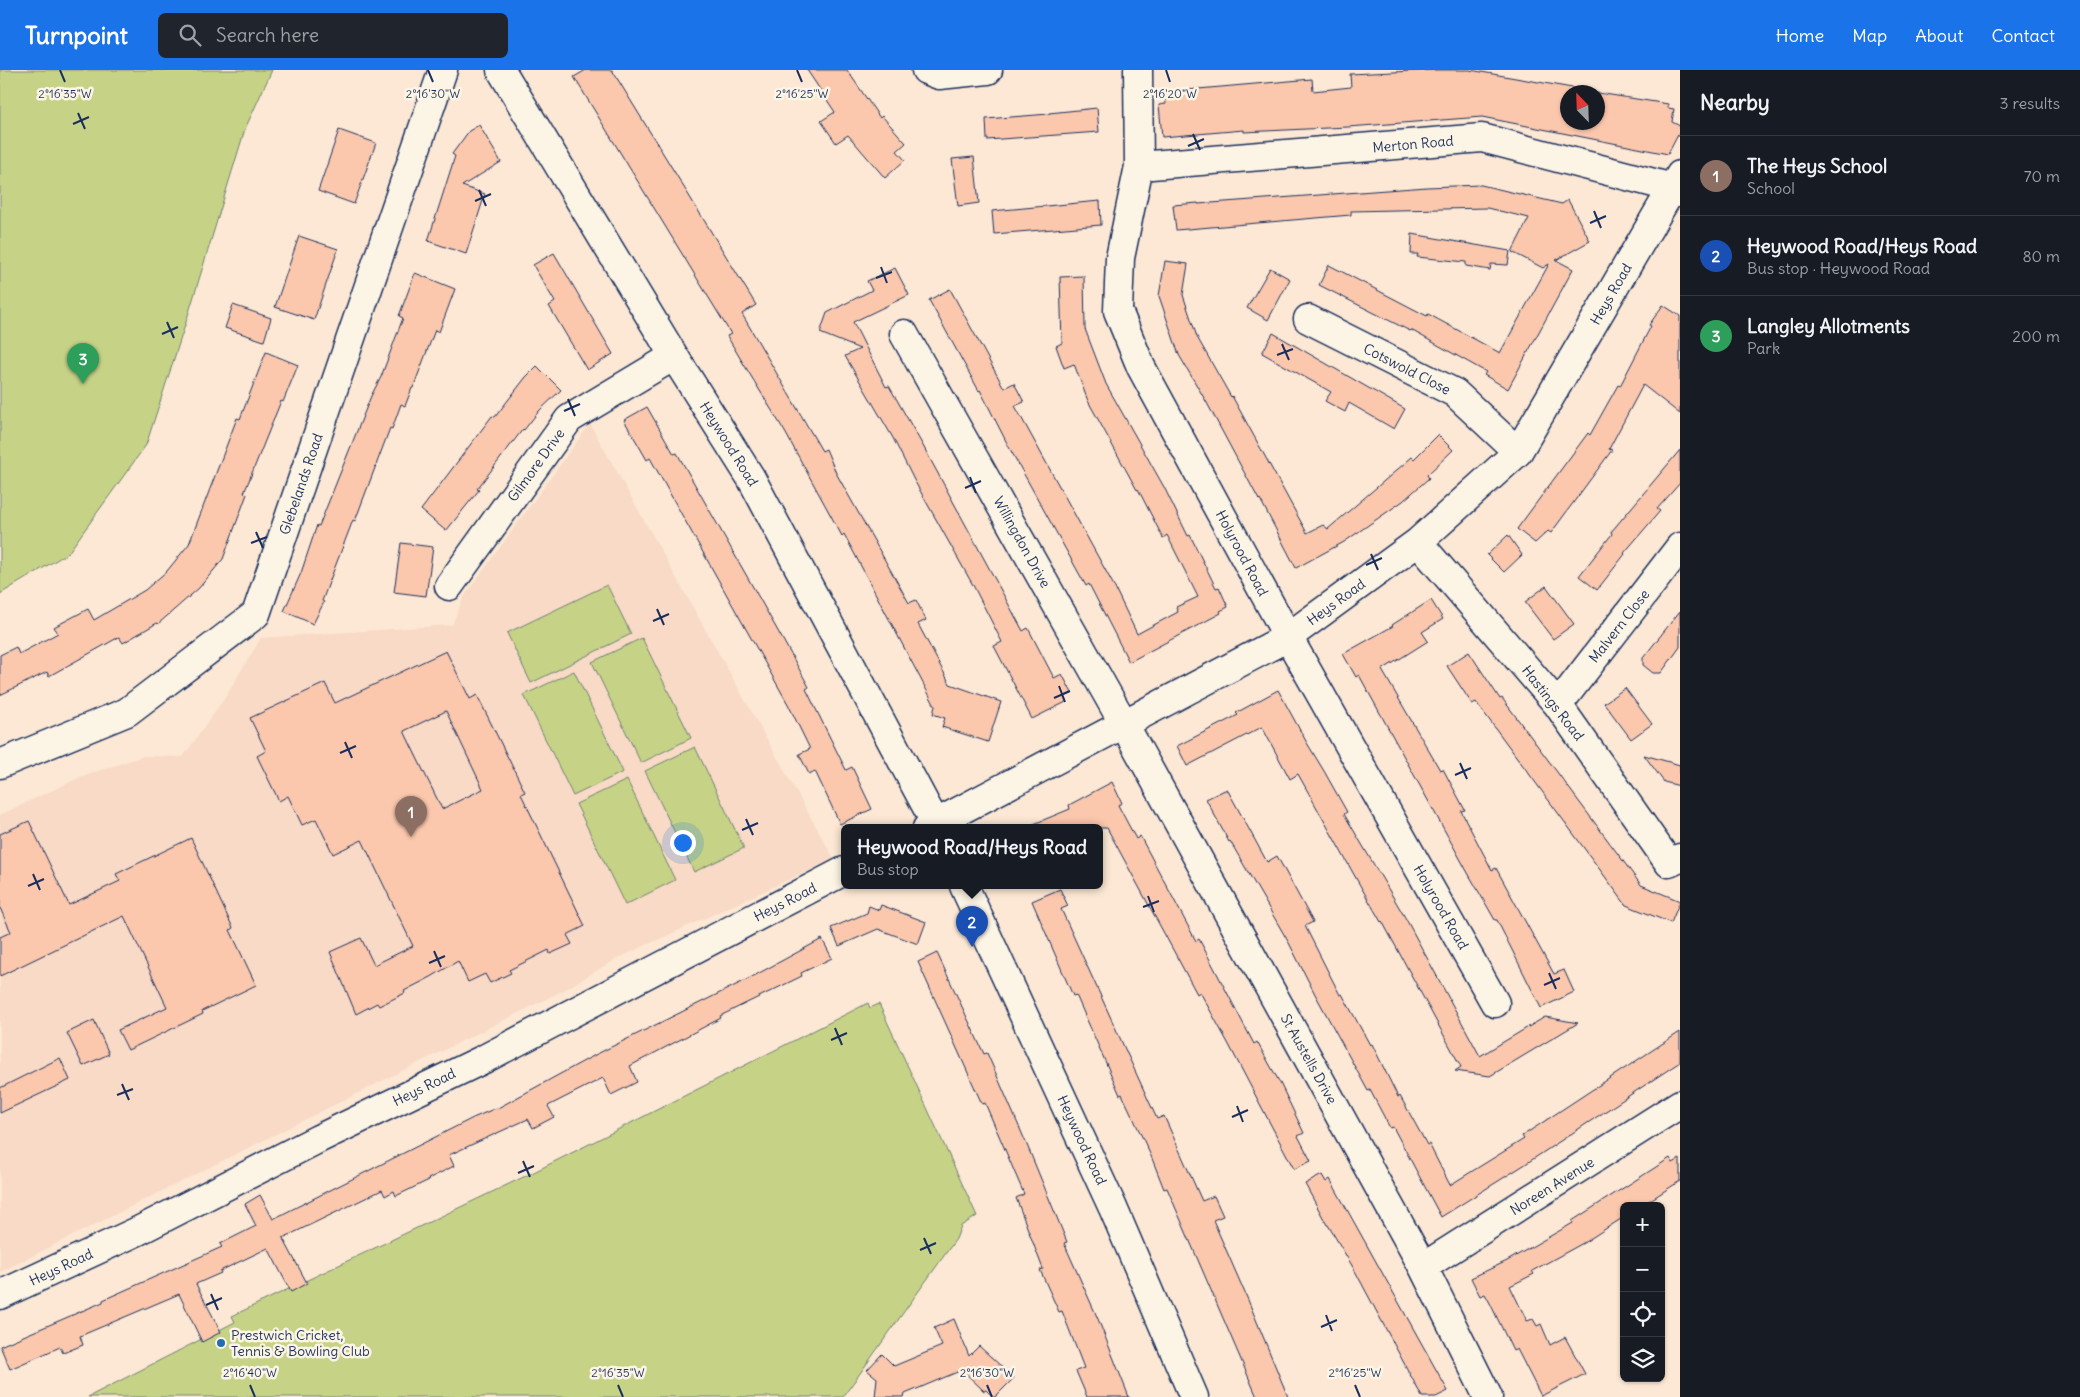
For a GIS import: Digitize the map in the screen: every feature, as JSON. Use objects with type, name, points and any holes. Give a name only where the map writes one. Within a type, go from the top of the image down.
[{"type":"street","name":"Glebelands Road","points":[[0,764],[127,712],[256,614],[443,70]]},
{"type":"street","name":"Heywood Road","points":[[501,70],[674,356],[751,478],[932,824]]},
{"type":"street","points":[[926,70],[939,75],[988,70]]},
{"type":"street","name":"Holyrood Road","points":[[1138,70],[1139,166],[1120,258],[1118,311],[1141,367],[1288,637],[1495,1003]]},
{"type":"street","name":"Merton Road","points":[[1139,166],[1482,138],[1678,186]]},
{"type":"street","name":"Heys Road","points":[[940,824],[1288,637],[1418,542],[1518,452],[1678,186]]},
{"type":"street","name":"Cotswold Close","points":[[1308,319],[1455,393],[1518,452]]},
{"type":"street","name":"Willingdon Drive","points":[[904,334],[1124,724]]},
{"type":"street","name":"Gilmore Drive","points":[[448,586],[569,419],[674,356]]},
{"type":"street","name":"Hastings Road","points":[[1418,542],[1558,705],[1668,863],[1680,858]]},
{"type":"street","name":"Malvern Close","points":[[1558,705],[1680,547]]},
{"type":"street","name":"St Austells Drive","points":[[1124,724],[1423,1267],[1488,1397]]},
{"type":"street","name":"Heys Road","points":[[0,1295],[138,1231],[318,1138],[484,1059],[841,873]]},
{"type":"street","name":"Heywood Road","points":[[965,889],[1113,1208],[1194,1397]]},
{"type":"street","name":"Noreen Avenue","points":[[1423,1267],[1680,1104]]},
{"type":"shaded area","points":[[590,424],[834,859],[618,958],[564,990],[0,1272],[0,815],[83,776],[144,756],[183,757],[225,698],[261,638],[452,625],[464,597]]},
{"type":"green space","points":[[0,70],[272,70],[245,129],[146,445],[68,553],[0,594]]},
{"type":"green space","points":[[607,585],[631,634],[531,683],[507,633]]},
{"type":"green space","points":[[642,638],[691,738],[641,763],[592,662]]},
{"type":"green space","points":[[574,671],[623,772],[573,796],[524,695]]},
{"type":"green space","points":[[695,747],[744,848],[694,872],[645,771]]},
{"type":"green space","points":[[627,780],[675,880],[625,905],[576,804]]},
{"type":"green space","points":[[868,1003],[870,1008],[879,1004],[977,1216],[961,1226],[956,1239],[843,1397],[88,1397],[235,1322],[232,1316],[532,1173]]},
{"type":"building","points":[[586,70],[612,70],[756,305],[742,314],[822,451],[826,449],[836,473],[909,603],[916,600],[926,620],[918,624],[950,684],[1001,702],[988,742],[942,727],[945,718],[933,714],[935,706],[844,534],[842,536],[785,432],[727,336],[731,334],[574,77]]},
{"type":"building","points":[[807,70],[847,70],[880,118],[882,116],[906,143],[897,151],[905,160],[885,178],[848,135],[836,143],[821,121],[835,112]]},
{"type":"building","points":[[1470,70],[1560,86],[1560,130],[1605,130],[1605,94],[1668,104],[1668,108],[1674,109],[1672,122],[1680,126],[1680,131],[1668,154],[1482,117],[1348,127],[1244,132],[1244,130],[1162,137],[1159,105],[1166,104],[1164,92],[1312,79],[1313,91],[1351,87],[1350,74]]},
{"type":"building","points":[[1097,108],[1099,132],[987,140],[986,119]]},
{"type":"building","points":[[479,125],[501,162],[462,186],[485,194],[466,254],[428,241],[455,156],[452,154],[469,131]]},
{"type":"building","points":[[339,130],[376,143],[354,204],[318,191]]},
{"type":"building","points":[[974,157],[979,203],[958,206],[952,159]]},
{"type":"building","points":[[1481,185],[1562,204],[1568,200],[1590,241],[1556,260],[1573,269],[1508,389],[1484,375],[1486,372],[1411,330],[1319,285],[1329,265],[1427,316],[1428,314],[1500,353],[1549,264],[1543,268],[1512,252],[1529,218],[1487,208],[1351,211],[1351,215],[1176,230],[1173,205],[1427,187]]},
{"type":"building","points":[[1100,201],[1101,225],[994,234],[992,211]]},
{"type":"building","points":[[1412,234],[1510,251],[1508,265],[1491,264],[1490,270],[1466,266],[1466,262],[1417,257],[1418,254],[1411,254]]},
{"type":"building","points":[[299,236],[338,249],[314,320],[275,307]]},
{"type":"building","points":[[554,253],[613,354],[587,370],[549,306],[555,302],[533,265]]},
{"type":"building","points":[[1165,261],[1188,264],[1183,295],[1197,337],[1232,396],[1307,533],[1323,525],[1328,529],[1412,457],[1414,459],[1438,435],[1453,450],[1427,475],[1429,478],[1403,501],[1344,542],[1296,568],[1260,499],[1179,355],[1159,296]]},
{"type":"building","points":[[895,268],[909,295],[853,322],[886,387],[889,386],[922,444],[1023,631],[1028,628],[1054,678],[1062,674],[1072,693],[1064,697],[1066,702],[1032,719],[994,646],[1002,642],[974,587],[914,480],[893,438],[845,356],[860,349],[820,333],[827,313],[872,290],[867,281]]},
{"type":"building","points":[[1270,268],[1290,279],[1268,320],[1247,308]]},
{"type":"building","points":[[415,273],[455,289],[439,332],[435,330],[405,406],[401,404],[392,429],[390,428],[322,601],[324,602],[313,624],[284,611],[301,573],[317,525],[319,526],[371,396],[381,377],[403,318],[399,316]]},
{"type":"building","points":[[1084,276],[1085,329],[1106,384],[1164,487],[1188,536],[1190,535],[1216,588],[1219,587],[1228,607],[1220,611],[1221,613],[1129,662],[1089,584],[1086,586],[929,300],[950,289],[1004,388],[1014,383],[1024,402],[1015,406],[1113,584],[1137,634],[1178,612],[1176,607],[1198,597],[1167,535],[1163,538],[1138,489],[1088,401],[1074,364],[1064,368],[1056,346],[1062,343],[1060,277]]},
{"type":"building","points":[[233,305],[271,318],[264,341],[225,328]]},
{"type":"building","points":[[1663,305],[1680,316],[1680,414],[1643,385],[1609,449],[1612,450],[1551,533],[1548,531],[1535,543],[1517,529],[1588,433],[1590,435],[1618,385],[1620,386],[1651,326],[1649,325]]},
{"type":"building","points":[[1273,333],[1405,409],[1394,429],[1349,403],[1345,412],[1325,401],[1331,392],[1262,353]]},
{"type":"building","points":[[266,352],[298,365],[283,402],[281,401],[244,493],[247,494],[223,559],[199,588],[158,624],[123,643],[119,637],[49,676],[47,672],[0,695],[0,655],[16,647],[19,654],[58,633],[54,627],[88,609],[94,620],[145,590],[167,571],[189,544],[237,418],[240,419]]},
{"type":"building","points":[[537,366],[561,390],[523,429],[477,489],[479,490],[446,531],[421,510],[492,416],[495,417]]},
{"type":"building","points":[[647,407],[674,454],[677,453],[783,640],[809,687],[806,689],[846,770],[852,767],[872,809],[840,824],[815,771],[809,774],[799,754],[810,749],[788,704],[650,458],[647,460],[624,420]]},
{"type":"building","points":[[1680,450],[1680,483],[1657,509],[1660,511],[1624,553],[1597,590],[1579,576],[1612,534],[1611,532]]},
{"type":"building","points":[[1508,535],[1522,555],[1504,572],[1487,555]]},
{"type":"building","points":[[401,543],[433,547],[426,596],[394,592]]},
{"type":"building","points":[[1546,586],[1574,624],[1553,639],[1525,602]]},
{"type":"building","points":[[1431,600],[1443,619],[1422,632],[1428,641],[1382,670],[1440,770],[1443,769],[1465,810],[1461,811],[1492,870],[1496,868],[1554,974],[1564,970],[1574,992],[1541,1008],[1497,920],[1495,920],[1468,873],[1359,675],[1356,677],[1343,654],[1393,626]]},
{"type":"building","points":[[1680,611],[1680,647],[1661,673],[1653,673],[1643,665],[1643,658]]},
{"type":"building","points":[[446,651],[470,699],[477,695],[525,792],[521,794],[585,926],[567,935],[572,944],[550,954],[549,950],[509,970],[511,973],[490,983],[485,974],[468,982],[458,961],[404,991],[405,993],[379,1006],[377,1003],[356,1014],[330,952],[361,938],[374,965],[413,946],[362,840],[333,854],[316,819],[302,825],[288,796],[279,801],[257,756],[266,751],[250,718],[325,683],[335,703]],"holes":[[[446,711],[483,789],[442,809],[404,731]]]},
{"type":"building","points":[[1469,652],[1500,699],[1502,698],[1641,885],[1680,901],[1671,923],[1626,905],[1476,702],[1472,704],[1447,666]]},
{"type":"building","points":[[1625,688],[1652,724],[1631,739],[1604,703]]},
{"type":"building","points":[[1278,690],[1347,812],[1344,814],[1406,919],[1480,1056],[1545,1017],[1578,1023],[1490,1076],[1455,1071],[1461,1067],[1382,921],[1298,774],[1290,779],[1262,727],[1187,766],[1177,746],[1238,715],[1236,713]]},
{"type":"building","points":[[1644,755],[1680,765],[1680,786],[1664,782]]},
{"type":"building","points":[[1112,782],[1122,803],[1118,805],[1136,839],[1140,836],[1196,941],[1199,939],[1254,1044],[1257,1042],[1280,1083],[1304,1133],[1298,1136],[1311,1161],[1294,1169],[1228,1043],[1200,992],[1197,994],[1107,828],[1103,828],[1103,824],[1034,824],[1070,809],[1069,805]]},
{"type":"building","points":[[1227,789],[1267,862],[1277,856],[1313,922],[1305,926],[1340,995],[1342,994],[1370,1045],[1372,1044],[1398,1097],[1400,1096],[1427,1145],[1429,1144],[1450,1185],[1524,1139],[1522,1136],[1680,1032],[1680,1062],[1524,1165],[1441,1217],[1393,1127],[1390,1128],[1370,1090],[1368,1091],[1289,943],[1229,842],[1206,799]]},
{"type":"building","points":[[29,821],[69,905],[120,881],[116,874],[191,838],[233,928],[230,930],[256,985],[202,1011],[203,1014],[128,1050],[118,1030],[167,1007],[124,916],[0,976],[0,937],[11,932],[0,908],[0,834]]},
{"type":"building","points":[[1060,889],[1068,906],[1061,909],[1157,1119],[1164,1116],[1202,1201],[1214,1196],[1223,1216],[1213,1220],[1288,1397],[1257,1397],[1167,1188],[1164,1189],[1151,1156],[1122,1094],[1120,1095],[1076,995],[1073,996],[1032,901]]},
{"type":"building","points":[[881,905],[926,922],[918,944],[878,929],[839,946],[831,928],[867,913],[869,906],[879,910]]},
{"type":"building","points":[[822,939],[832,958],[801,973],[802,976],[720,1016],[721,1018],[630,1066],[637,1082],[611,1095],[603,1078],[548,1106],[554,1117],[533,1128],[528,1119],[449,1155],[454,1166],[429,1180],[396,1196],[394,1191],[385,1196],[382,1190],[283,1238],[307,1283],[291,1292],[268,1248],[196,1284],[221,1332],[202,1342],[179,1294],[80,1336],[83,1345],[63,1353],[60,1347],[10,1369],[0,1346],[103,1302],[103,1300],[222,1247],[220,1244],[256,1226],[245,1204],[260,1195],[273,1219],[473,1118],[496,1109],[595,1055],[750,978]]},
{"type":"building","points":[[937,953],[984,1054],[987,1053],[1027,1145],[1067,1242],[1064,1243],[1098,1319],[1129,1397],[1087,1397],[1076,1371],[1084,1368],[1062,1311],[1059,1312],[1040,1270],[1043,1269],[1016,1198],[1024,1194],[985,1103],[982,1104],[918,962]]},
{"type":"building","points":[[94,1020],[109,1054],[83,1066],[67,1033]]},
{"type":"building","points":[[60,1058],[70,1080],[0,1113],[0,1088]]},
{"type":"building","points":[[1670,1158],[1673,1163],[1680,1159],[1680,1181],[1647,1202],[1620,1202],[1620,1220],[1585,1242],[1532,1271],[1534,1274],[1510,1286],[1527,1321],[1533,1319],[1537,1326],[1541,1324],[1550,1345],[1565,1337],[1585,1374],[1541,1396],[1517,1349],[1513,1351],[1485,1294],[1480,1296],[1471,1278],[1507,1261],[1573,1223],[1572,1221]]},
{"type":"building","points":[[1322,1175],[1326,1182],[1330,1179],[1448,1391],[1436,1397],[1422,1397],[1354,1269],[1305,1184]]},
{"type":"building","points":[[954,1319],[969,1356],[979,1346],[1014,1378],[995,1397],[986,1390],[984,1391],[962,1370],[905,1394],[904,1397],[875,1397],[877,1378],[867,1370],[882,1354],[894,1366],[942,1346],[934,1328]]},
{"type":"place","name":"Langley Allotments","points":[[83,384]]},
{"type":"place","name":"The Heys School","points":[[411,837]]},
{"type":"place","name":"Heywood Road/Heys Road","points":[[972,947]]},
{"type":"place","name":"Prestwich Cricket, Tennis & Bowling Club","points":[[221,1343]]}]
